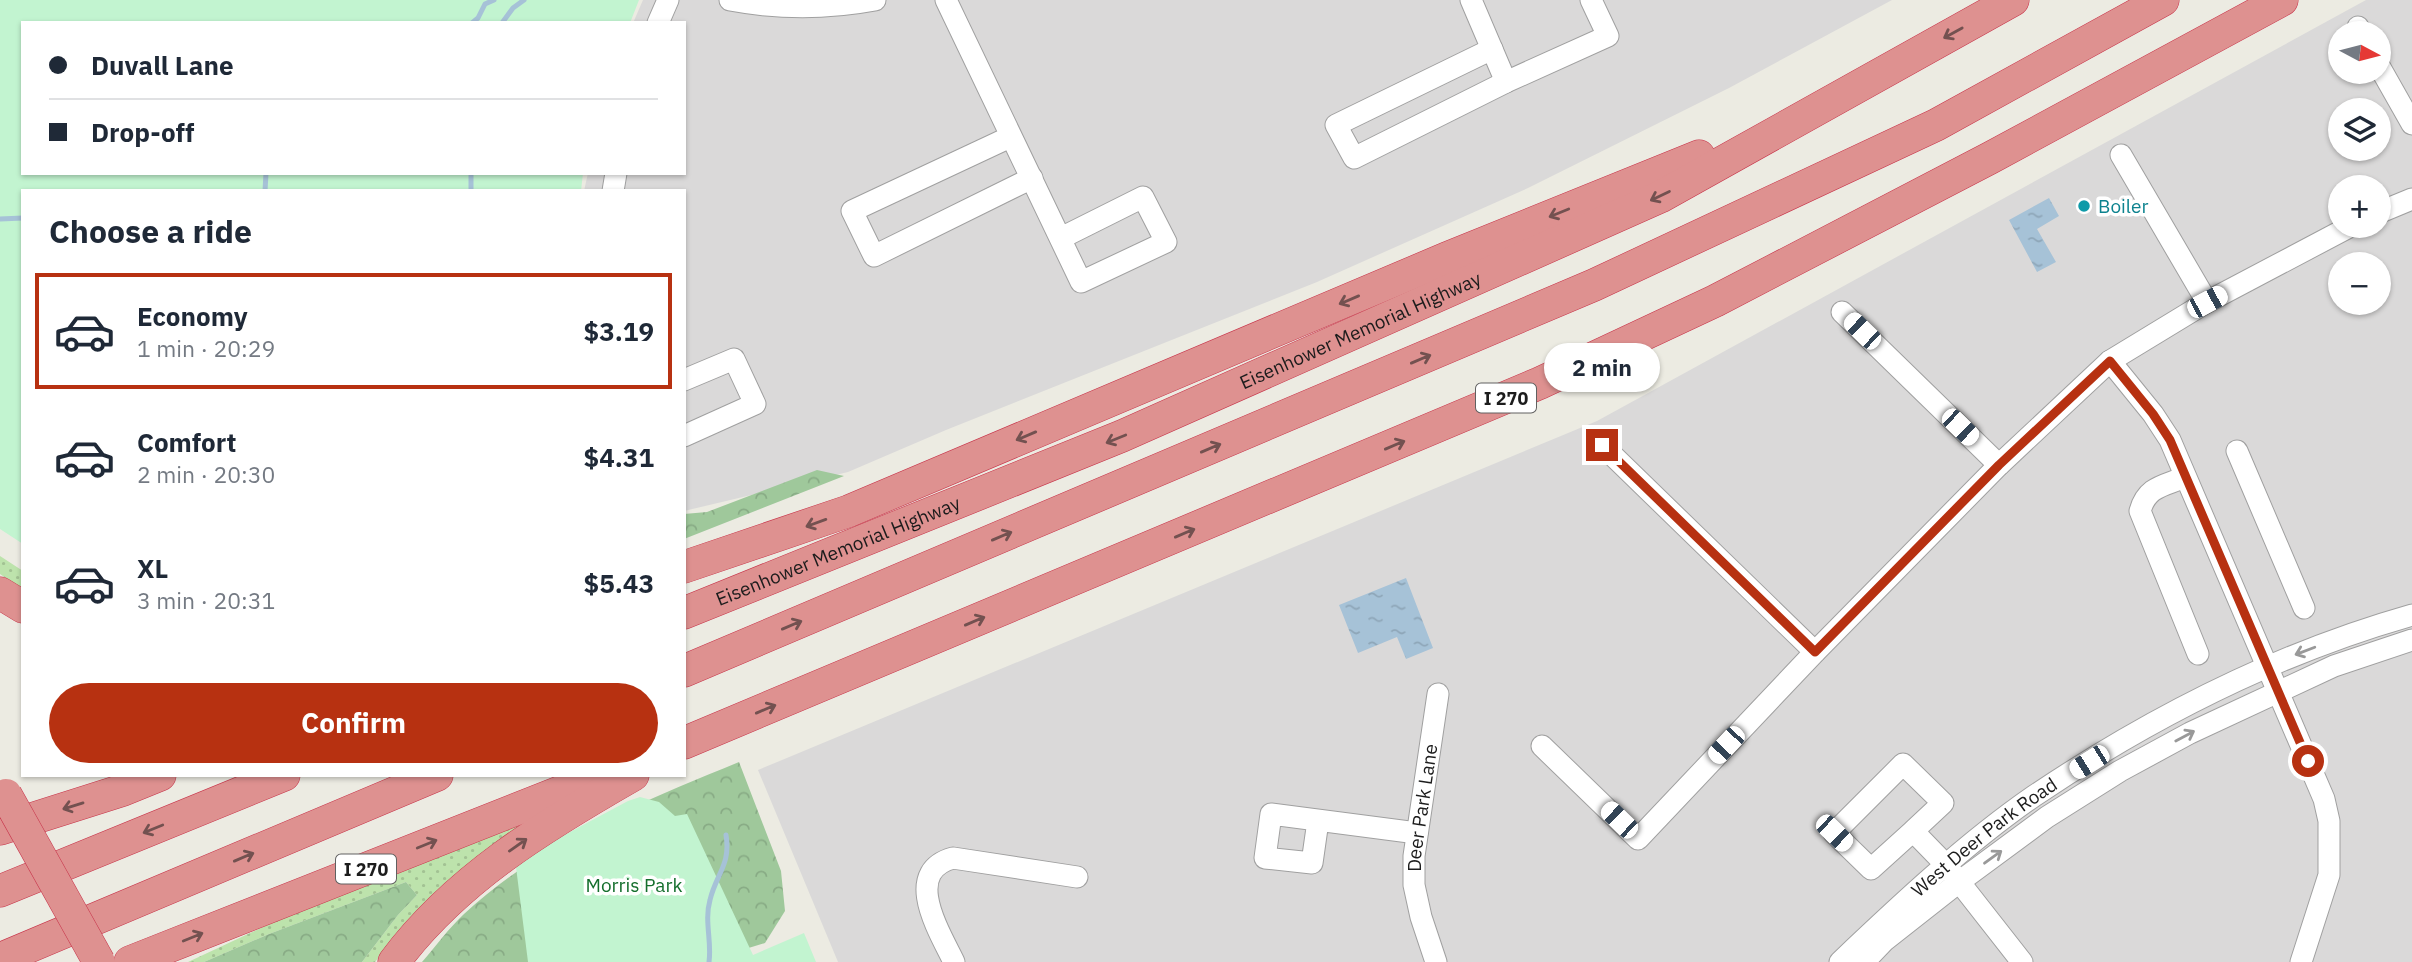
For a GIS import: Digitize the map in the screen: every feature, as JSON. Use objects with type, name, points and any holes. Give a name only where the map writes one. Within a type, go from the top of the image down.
[{"type":"highway","name":"Eisenhower Memorial Highway","points":[[686,612],[1147,425],[1660,197],[2013,0]]},
{"type":"highway","points":[[686,670],[1594,285],[1936,125],[2163,0]]},
{"type":"highway","name":"I 270","points":[[690,742],[1540,383],[1715,301],[1978,165],[2282,0]]},
{"type":"highway","points":[[686,566],[849,511],[1447,258],[1827,104]]},
{"type":"highway","points":[[0,593],[21,606]]},
{"type":"highway","points":[[0,829],[123,790],[155,777]]},
{"type":"highway","points":[[0,891],[279,777]]},
{"type":"highway","points":[[0,959],[432,777]]},
{"type":"highway","name":"I 270","points":[[130,962],[598,777]]},
{"type":"highway","points":[[394,962],[444,905],[491,864],[536,833],[630,777]]},
{"type":"highway","points":[[3,790],[99,962]]},
{"type":"street","points":[[659,21],[668,0]]},
{"type":"street","points":[[730,0],[787,7],[847,6],[875,0]]},
{"type":"street","points":[[946,0],[1081,282],[1166,242],[1143,197],[1061,238]]},
{"type":"street","points":[[1471,0],[1506,82]]},
{"type":"street","points":[[1492,49],[1336,125],[1354,158],[1506,82],[1608,36],[1591,0]]},
{"type":"street","points":[[2389,84],[2412,124]]},
{"type":"street","points":[[1010,136],[852,211],[874,256],[1032,178]]},
{"type":"street","points":[[2121,155],[2207,302]]},
{"type":"street","points":[[2391,208],[2412,199]]},
{"type":"street","points":[[1542,746],[1638,839],[1815,652],[1999,465],[2110,361],[2207,302],[2328,238]]},
{"type":"street","points":[[1842,312],[1999,465]]},
{"type":"street","points":[[686,379],[734,359],[755,404],[686,435]]},
{"type":"street","points":[[2110,361],[2153,414],[2170,440],[2324,799],[2329,821],[2329,875],[2301,962]]},
{"type":"street","points":[[1602,445],[1815,652]]},
{"type":"street","points":[[2236,451],[2304,608]]},
{"type":"street","points":[[2185,477],[2151,491],[2144,497],[2140,511],[2198,654]]},
{"type":"street","name":"West Deer Park Road","points":[[1864,962],[2033,797],[2108,750],[2268,666],[2326,643],[2412,615]]},
{"type":"street","name":"West Deer Park Road","points":[[1840,962],[1952,874],[2120,771],[2190,733],[2334,666],[2412,640]]},
{"type":"street","name":"Deer Park Lane","points":[[1436,962],[1414,885],[1416,833],[1438,694]]},
{"type":"street","points":[[1903,764],[1943,803],[1913,831],[1871,869],[1834,833],[1903,764]]},
{"type":"street","points":[[1318,821],[1416,833]]},
{"type":"street","points":[[1913,831],[1952,874],[2022,962]]},
{"type":"street","points":[[954,962],[938,930],[926,891],[927,877],[932,868],[941,861],[953,858],[1077,877]]},
{"type":"shaded area","points":[[643,0],[1892,0],[1729,88],[1528,188],[1317,282],[946,430],[848,472],[686,511],[686,189],[584,189],[588,175],[686,175],[686,21],[634,21]]},
{"type":"shaded area","points":[[2366,0],[2412,0],[2412,962],[838,962],[758,770],[1597,421]]},
{"type":"green space","points":[[0,0],[639,0],[631,21],[21,21],[21,175],[583,175],[581,189],[21,189],[21,543],[0,529]]},
{"type":"green space","points":[[817,470],[844,476],[686,538],[686,514],[707,512]]},
{"type":"green space","points":[[0,556],[21,570],[21,589],[0,574]]},
{"type":"green space","name":"Morris Park","points":[[739,762],[781,871],[785,911],[765,943],[729,954],[727,962],[422,962],[464,914],[495,888],[560,844],[630,808]]},
{"type":"green space","name":"Morris Park","points":[[640,797],[659,802],[675,816],[687,814],[753,955],[804,933],[816,962],[528,962],[516,867],[555,840]]},
{"type":"green space","points":[[525,820],[527,824],[394,939],[375,962],[362,962],[417,895],[406,882],[204,962],[188,962],[280,919]]},
{"type":"green space","points":[[406,882],[417,895],[362,962],[204,962],[269,934]]},
{"type":"water","points":[[2049,198],[2059,216],[2037,229],[2056,262],[2037,272],[2009,220]]},
{"type":"water","points":[[1406,578],[1433,648],[1406,659],[1397,637],[1358,653],[1339,605]]},
{"type":"waterway","points":[[474,21],[485,4],[494,0]]},
{"type":"waterway","points":[[503,21],[513,8],[524,0]]},
{"type":"waterway","points":[[265,189],[266,175]]},
{"type":"waterway","points":[[471,175],[471,189]]},
{"type":"waterway","points":[[0,219],[21,218]]},
{"type":"waterway","points":[[709,962],[708,908],[725,862],[726,835]]},
{"type":"place","name":"Boiler","points":[[2084,206]]},
{"type":"route","points":[[1602,445],[1815,652],[1999,465],[2110,361],[2153,414],[2170,440],[2308,761]]}]
